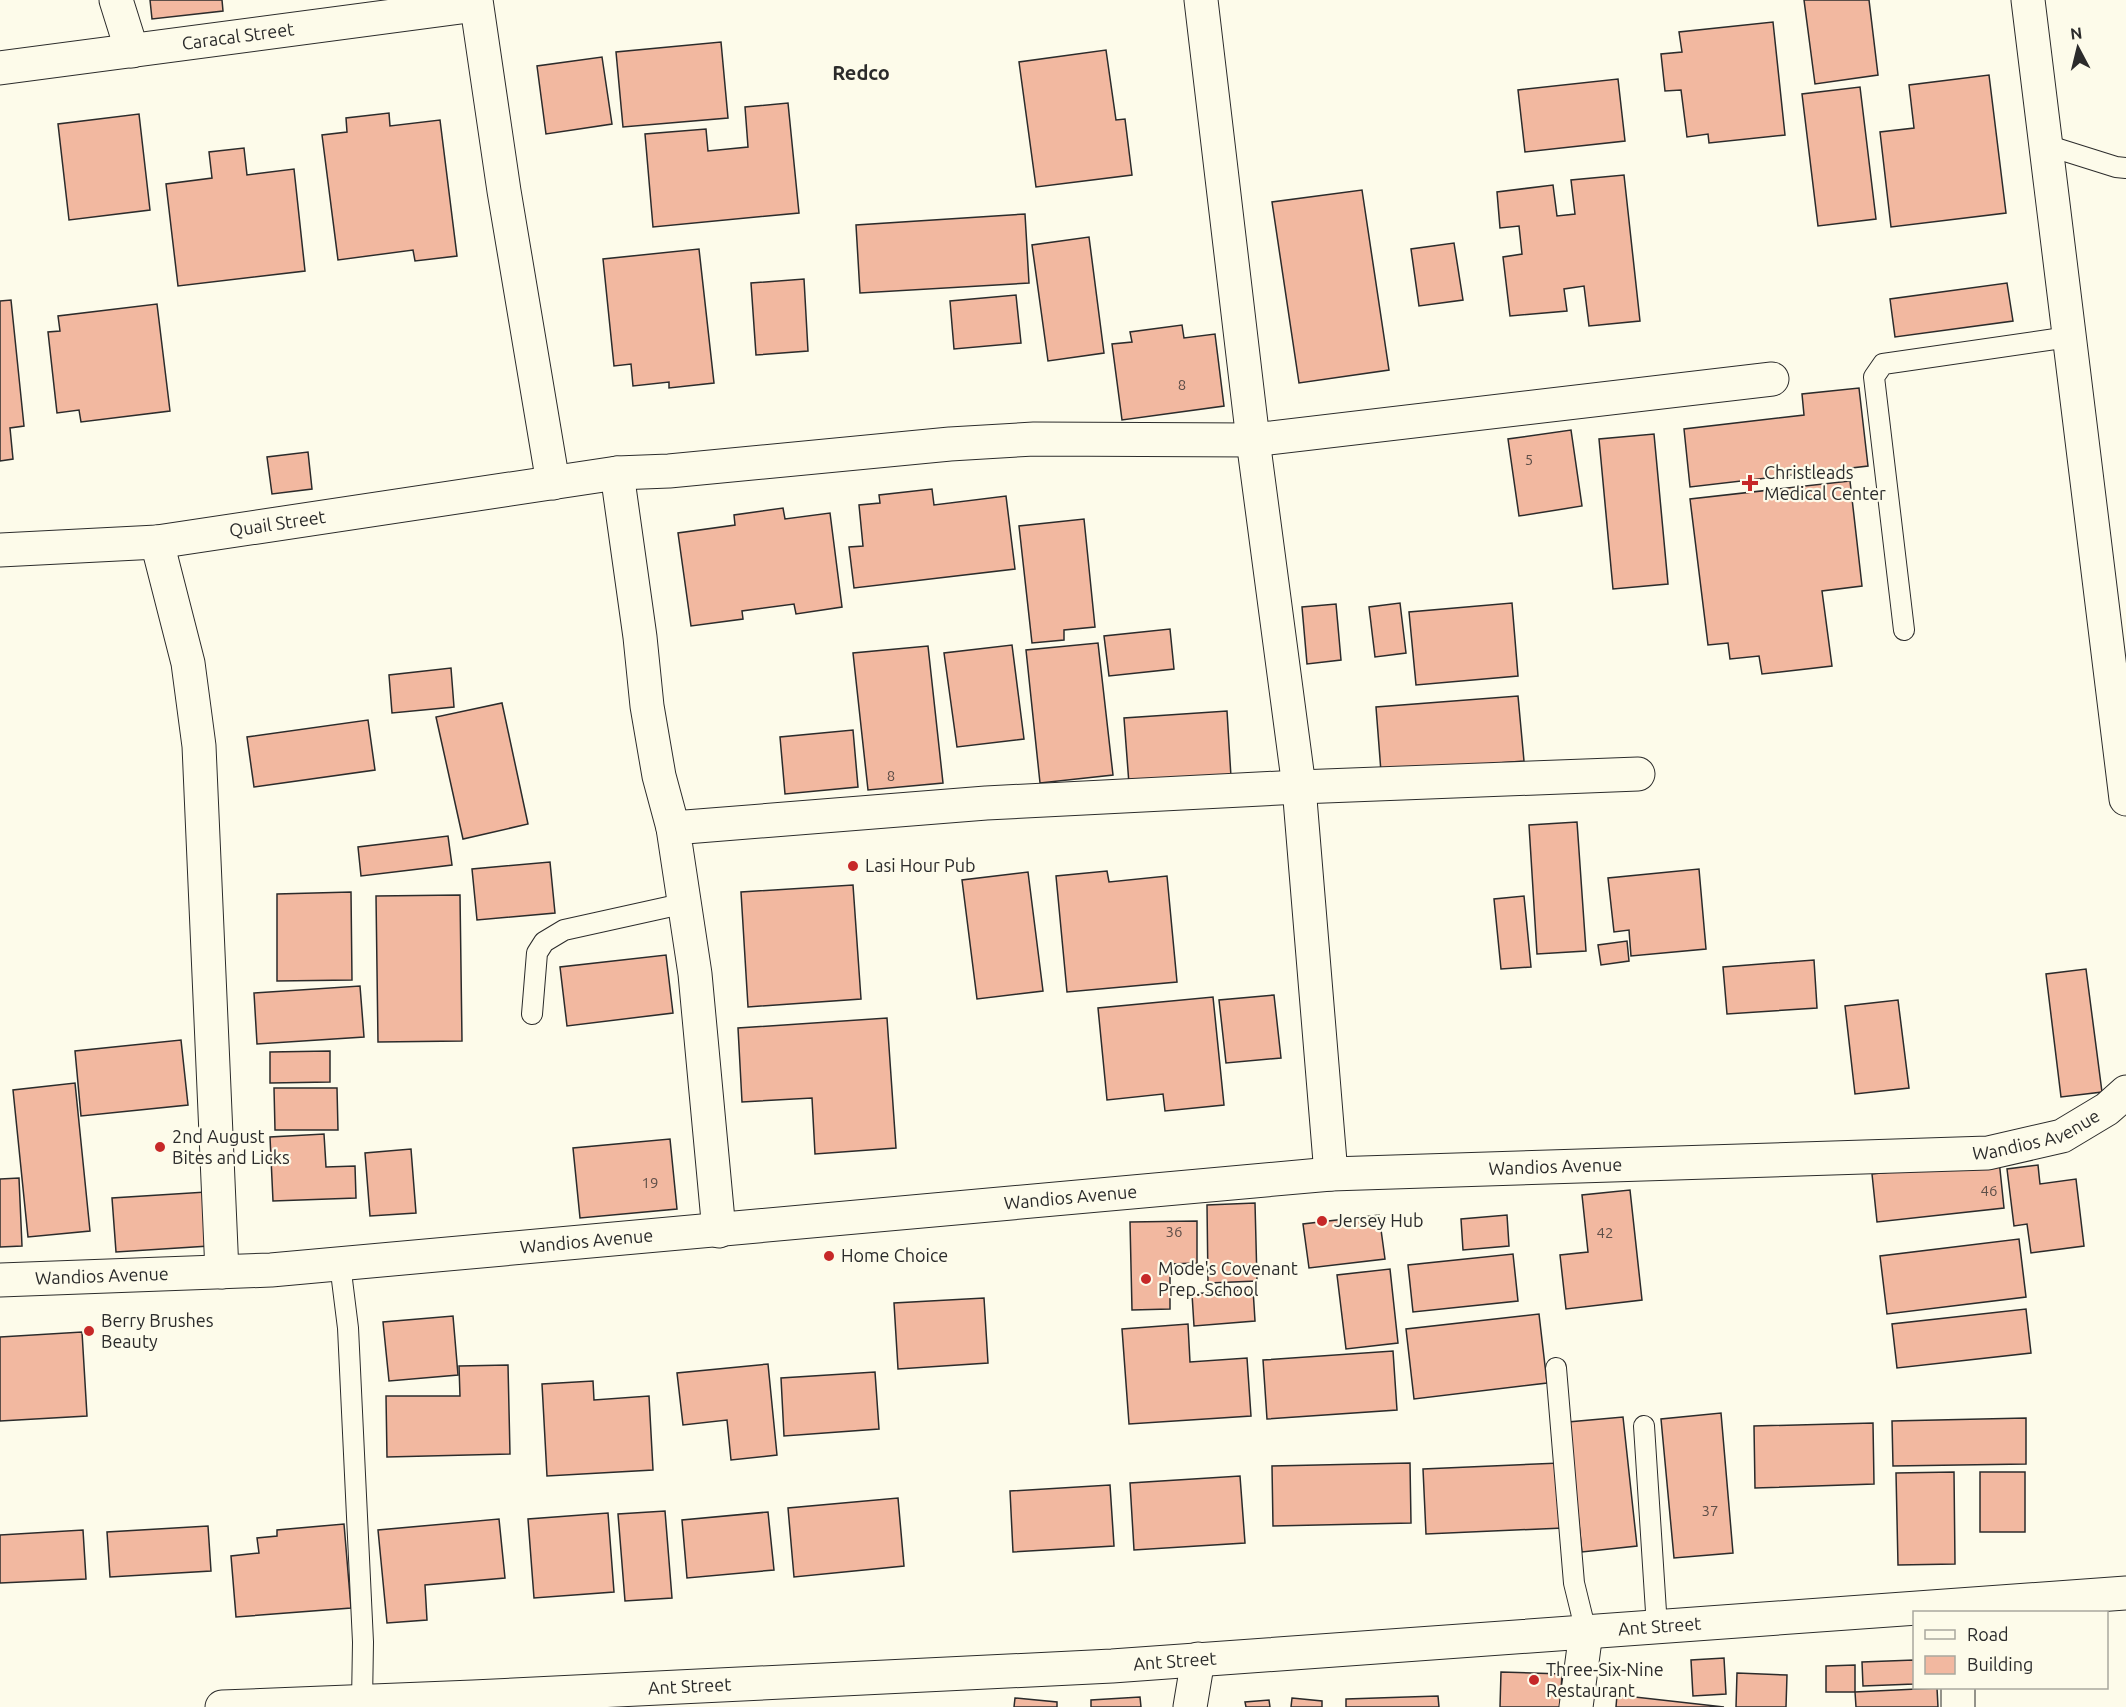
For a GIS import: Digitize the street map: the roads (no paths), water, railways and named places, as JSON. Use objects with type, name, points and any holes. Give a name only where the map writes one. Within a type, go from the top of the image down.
[{"type":"street","points":[[117,0],[132,51]]},
{"type":"street","points":[[1200,0],[1253,440],[1299,787],[1331,1174]]},
{"type":"street","points":[[2028,0],[2126,799]]},
{"type":"street","points":[[476,2],[504,191],[553,483]]},
{"type":"street","name":"Caracal Street","points":[[0,68],[476,2]]},
{"type":"street","name":"Quail Street","points":[[0,550],[157,542],[618,473],[669,471],[950,444],[1034,439],[1253,440],[1772,379]]},
{"type":"street","points":[[618,473],[647,706],[659,776],[673,828],[686,903],[695,974],[719,1231]]},
{"type":"street","points":[[157,542],[188,663],[199,746],[222,1272]]},
{"type":"street","points":[[673,828],[986,803],[1299,787],[1638,774]]},
{"type":"street","name":"Wandios Avenue","points":[[0,1280],[272,1270],[1331,1174],[1988,1154],[2062,1136],[2107,1110],[2126,1092]]},
{"type":"street","name":"Ant Street","points":[[222,1707],[767,1694],[1198,1659],[1961,1608],[2126,1593]]},
{"type":"street","points":[[1576,1707],[1586,1632]]},
{"type":"street","points":[[1190,1707],[1198,1659]]},
{"type":"street","points":[[1958,1689],[1958,1707]]},
{"type":"lane","points":[[2046,145],[2116,167],[2126,168]]},
{"type":"lane","points":[[1904,630],[1874,377],[1883,364],[2069,337]]},
{"type":"lane","points":[[532,1014],[537,953],[544,942],[564,930],[686,903]]},
{"type":"lane","points":[[339,1264],[348,1328],[363,1642],[362,1702]]},
{"type":"lane","points":[[1556,1368],[1574,1583],[1586,1632]]},
{"type":"lane","points":[[1644,1426],[1657,1627]]},
{"type":"place","name":"Christleads Medical Center","points":[[1750,483]]},
{"type":"place","name":"Lasi Hour Pub","points":[[853,866]]},
{"type":"place","name":"2nd August Bites and Licks","points":[[160,1147]]},
{"type":"place","name":"Jersey Hub","points":[[1322,1221]]},
{"type":"place","name":"Home Choice","points":[[829,1256]]},
{"type":"place","name":"Mode's Covenant Prep. School","points":[[1146,1279]]},
{"type":"place","name":"Berry Brushes Beauty","points":[[89,1331]]},
{"type":"place","name":"Three-Six-Nine Restaurant","points":[[1534,1680]]},
{"type":"district","name":"Redco","points":[[861,73]]}]
